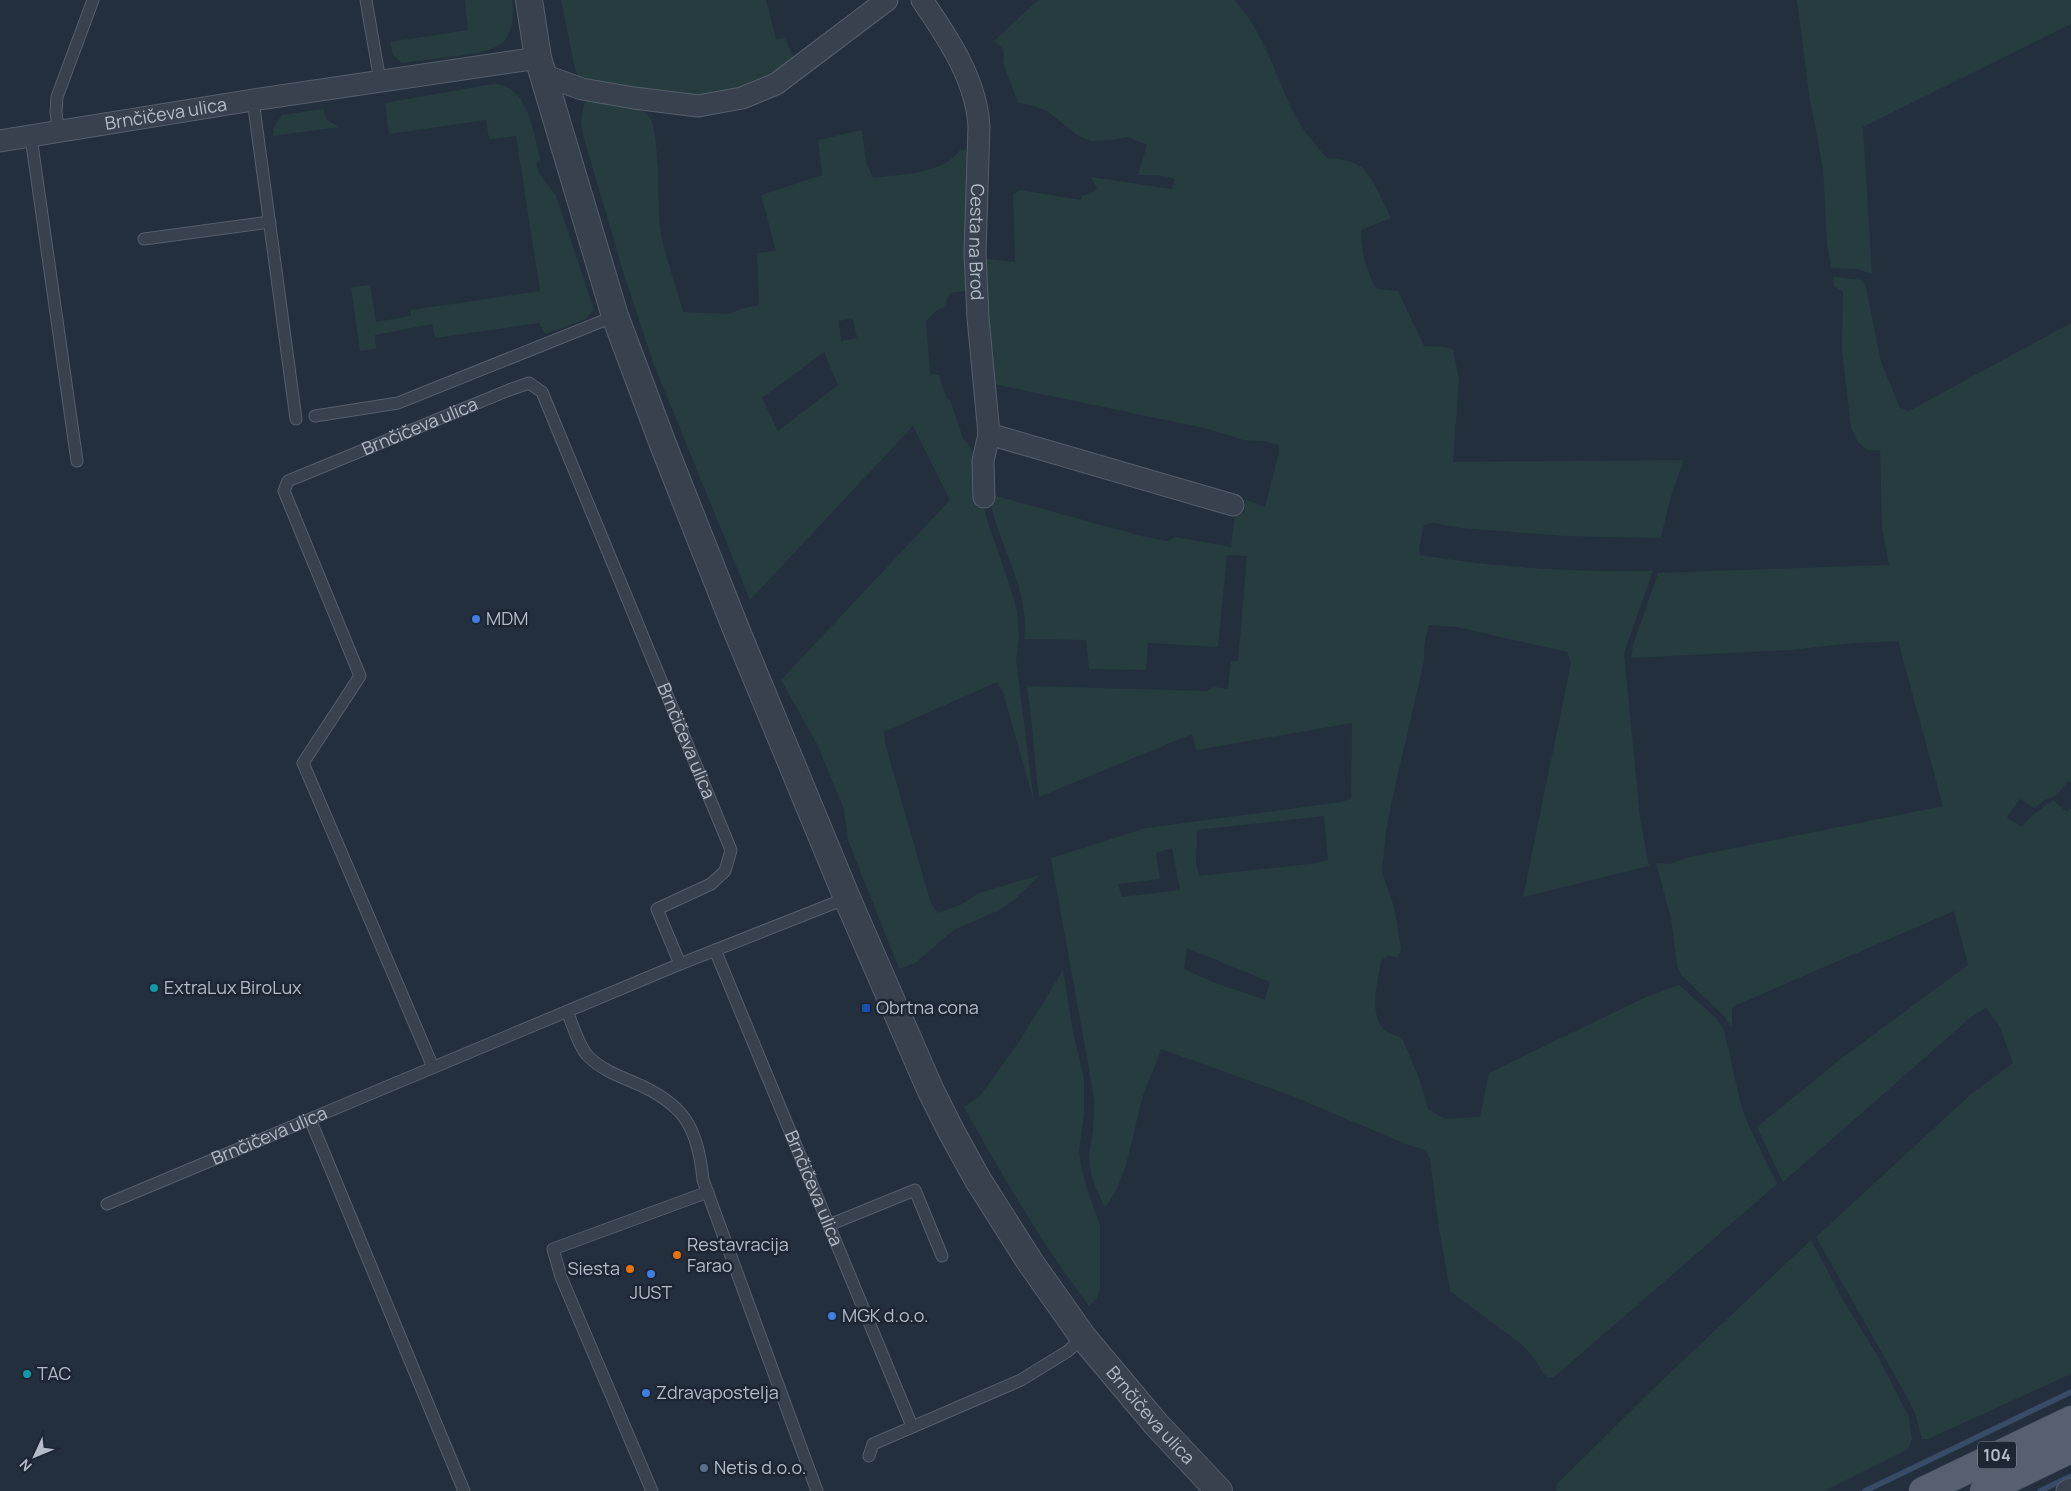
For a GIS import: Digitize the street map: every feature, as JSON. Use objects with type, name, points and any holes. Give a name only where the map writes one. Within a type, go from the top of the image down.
[{"type":"main road","name":"104","points":[[1923,1491],[2071,1420]]},
{"type":"main road","name":"104","points":[[1984,1491],[2071,1449]]},
{"type":"street","name":"Brnčičeva ulica","points":[[529,0],[540,66],[616,316],[664,447],[847,898],[926,1080],[950,1131],[978,1180],[1025,1253],[1083,1337],[1156,1424],[1219,1491]]},
{"type":"street","points":[[540,66],[582,89],[698,106],[742,98],[776,84],[887,0]]},
{"type":"street","name":"Cesta na Brod","points":[[922,0],[950,43],[969,80],[978,108],[975,253],[978,318],[989,434],[983,461],[984,497]]},
{"type":"street","name":"Brnčičeva ulica","points":[[0,142],[380,81],[540,66]]},
{"type":"street","points":[[989,434],[1233,505]]},
{"type":"street","points":[[2067,1491],[2071,1489]]},
{"type":"lane","points":[[59,132],[56,113],[57,97],[93,0]]},
{"type":"lane","points":[[366,0],[380,81]]},
{"type":"lane","points":[[253,100],[296,419]]},
{"type":"lane","points":[[31,136],[77,461]]},
{"type":"lane","points":[[144,238],[270,222]]},
{"type":"lane","points":[[315,416],[398,403],[616,316]]},
{"type":"lane","name":"Brnčičeva ulica","points":[[433,1067],[303,763],[360,676],[284,491],[288,481],[529,383],[542,392],[731,850],[724,871],[712,884],[656,909],[680,964]]},
{"type":"lane","name":"Brnčičeva ulica","points":[[107,1204],[566,1011],[847,898]]},
{"type":"lane","name":"Brnčičeva ulica","points":[[714,950],[912,1426]]},
{"type":"lane","points":[[566,1011],[586,1054],[603,1070],[656,1091],[676,1106],[687,1118],[699,1151],[702,1180],[817,1491]]},
{"type":"lane","points":[[310,1119],[464,1491]]},
{"type":"lane","points":[[829,1225],[915,1190],[942,1256]]},
{"type":"lane","points":[[652,1491],[561,1277],[553,1249],[708,1192]]},
{"type":"lane","points":[[869,1456],[873,1444],[1021,1380],[1068,1351],[1083,1337]]},
{"type":"green space","points":[[465,0],[512,0],[512,23],[505,40],[492,49],[457,56],[402,63],[393,55],[390,42],[468,30]]},
{"type":"green space","points":[[561,0],[766,0],[776,39],[785,38],[795,61],[771,80],[712,98],[628,88],[578,76]]},
{"type":"green space","points":[[1038,0],[1234,0],[1253,24],[1267,51],[1291,108],[1307,134],[1327,158],[1349,161],[1365,171],[1374,183],[1391,218],[1361,230],[1365,261],[1377,289],[1398,291],[1424,346],[1453,350],[1459,379],[1453,462],[1684,460],[1670,499],[1661,538],[1565,536],[1461,528],[1433,523],[1424,525],[1419,549],[1420,555],[1507,566],[1565,570],[1653,571],[1624,653],[1640,818],[1649,866],[1523,897],[1571,663],[1567,652],[1457,627],[1429,625],[1424,646],[1424,661],[1386,831],[1382,873],[1392,901],[1401,950],[1397,958],[1389,955],[1381,961],[1375,999],[1377,1018],[1381,1026],[1387,1032],[1402,1038],[1419,1078],[1428,1109],[1445,1119],[1480,1117],[1489,1073],[1648,996],[1679,985],[1716,1018],[1724,1030],[1740,1101],[1747,1122],[1777,1184],[1553,1378],[1546,1377],[1533,1357],[1521,1344],[1450,1291],[1438,1222],[1430,1159],[1425,1150],[1406,1144],[1292,1096],[1161,1049],[1142,1099],[1124,1170],[1113,1196],[1105,1208],[1095,1186],[1089,1155],[1093,1132],[1094,1103],[1092,1086],[1051,858],[1146,828],[1341,802],[1351,799],[1352,723],[1196,750],[1192,734],[1039,797],[1027,686],[1207,691],[1214,687],[1228,689],[1231,662],[1238,661],[1247,556],[1227,555],[1218,647],[1148,643],[1146,670],[1089,669],[1086,640],[1024,639],[1025,620],[1018,584],[998,530],[989,494],[1141,536],[1168,541],[1175,537],[1231,547],[1235,512],[1244,513],[1246,500],[1265,507],[1279,453],[1279,445],[1263,441],[1244,440],[1204,428],[989,383],[980,258],[1015,262],[1013,194],[1020,190],[1081,200],[1082,196],[1090,194],[1097,189],[1091,177],[1172,189],[1175,179],[1138,175],[1147,145],[1128,137],[1091,141],[1077,135],[1047,111],[1031,105],[1018,103],[1003,62],[1003,50],[994,41]],"holes":[[[1324,816],[1328,860],[1310,864],[1199,876],[1196,863],[1197,830]],[[1172,848],[1180,890],[1122,897],[1118,884],[1160,879],[1156,853]],[[1187,948],[1270,982],[1265,1000],[1215,983],[1184,969]]]},
{"type":"green space","points":[[1797,0],[2071,0],[2071,24],[1863,127],[1872,274],[1857,269],[1831,268],[1827,243],[1823,169],[1809,94]]},
{"type":"green space","points":[[493,84],[505,86],[515,92],[528,112],[541,161],[536,163],[539,173],[556,196],[594,310],[586,319],[545,334],[539,323],[435,338],[432,324],[375,335],[376,349],[360,351],[351,287],[370,285],[376,322],[411,316],[411,310],[540,291],[516,136],[489,139],[486,120],[389,134],[385,103]]},
{"type":"green space","points":[[592,101],[628,105],[642,110],[650,118],[656,141],[660,227],[664,249],[683,312],[729,314],[759,305],[757,253],[776,251],[761,195],[822,175],[818,140],[862,130],[866,162],[873,178],[933,169],[953,158],[961,149],[973,154],[972,290],[950,293],[944,307],[937,310],[926,321],[930,374],[939,375],[963,438],[979,460],[980,493],[1017,611],[1019,636],[1016,660],[1034,802],[1003,692],[997,682],[884,732],[885,743],[931,904],[938,913],[960,905],[979,893],[1040,875],[1013,901],[997,911],[954,930],[915,963],[899,969],[848,840],[844,809],[817,744],[781,680],[950,500],[913,426],[750,600],[654,365],[625,278],[585,142],[581,123],[584,103]],"holes":[[[853,318],[857,338],[841,341],[839,321]],[[824,352],[838,385],[778,431],[762,398]]]},
{"type":"green space","points":[[323,109],[327,120],[339,127],[273,136],[274,127],[282,115]]},
{"type":"green space","points":[[1833,277],[1863,280],[1881,362],[1900,408],[1909,411],[2071,323],[2071,783],[2068,781],[2057,795],[2043,801],[2035,808],[2020,799],[2007,817],[2021,827],[2034,814],[2053,800],[2067,812],[2071,808],[2071,1374],[1928,1439],[1922,1439],[1915,1413],[1906,1395],[1816,1237],[1970,1095],[2013,1063],[2000,1027],[1986,1008],[1970,1018],[1783,1182],[1757,1127],[1842,1058],[1968,965],[1954,911],[1732,1007],[1732,1028],[1724,1016],[1682,976],[1677,965],[1671,918],[1656,863],[1670,864],[1690,857],[1943,806],[1898,641],[1854,643],[1790,650],[1631,658],[1633,645],[1658,573],[1889,565],[1882,528],[1880,450],[1867,450],[1858,442],[1851,428],[1842,350],[1843,292],[1834,286]]},
{"type":"green space","points":[[1063,970],[1073,1033],[1084,1078],[1084,1115],[1079,1150],[1081,1166],[1100,1226],[1100,1286],[1097,1299],[1089,1306],[1023,1209],[964,1107],[979,1097],[1019,1042]]},
{"type":"green space","points":[[1811,1240],[1846,1305],[1876,1353],[1909,1417],[1912,1440],[1908,1449],[1824,1491],[1556,1491],[1557,1484],[1655,1387]]},
{"type":"waterway","points":[[1865,1491],[2071,1392]]},
{"type":"waterway","points":[[2040,1491],[2071,1476]]},
{"type":"place","name":"MDM","points":[[476,619]]},
{"type":"place","name":"ExtraLux BiroLux","points":[[154,988]]},
{"type":"place","name":"Obrtna cona","points":[[866,1008]]},
{"type":"place","name":"Restavracija Farao","points":[[677,1255]]},
{"type":"place","name":"Siesta","points":[[630,1269]]},
{"type":"place","name":"JUST","points":[[651,1274]]},
{"type":"place","name":"MGK d.o.o.","points":[[832,1316]]},
{"type":"place","name":"TAC","points":[[27,1374]]},
{"type":"place","name":"Zdravapostelja","points":[[646,1393]]},
{"type":"place","name":"Netis d.o.o.","points":[[704,1468]]}]
